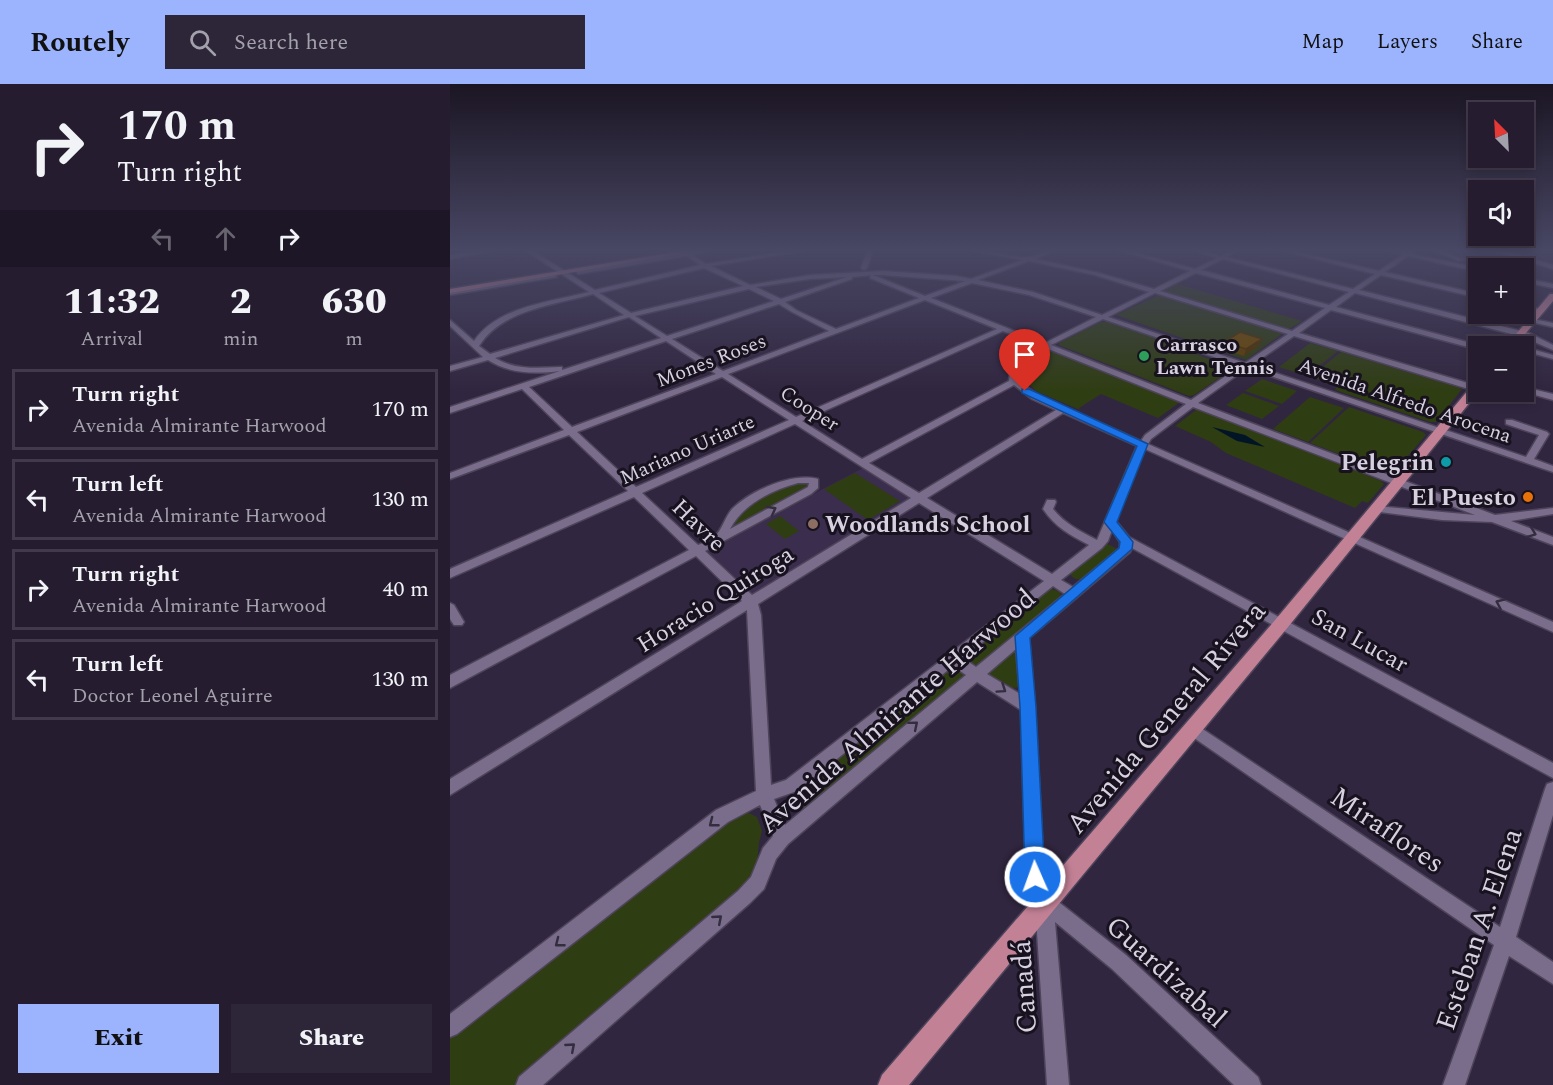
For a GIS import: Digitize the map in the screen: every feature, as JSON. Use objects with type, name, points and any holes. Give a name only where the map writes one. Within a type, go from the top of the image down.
[{"type":"main road","points":[[1534,320],[1552,298]]},
{"type":"main road","points":[[1521,334],[1530,324]]},
{"type":"main road","name":"Avenida General Rivera","points":[[892,1085],[1282,623],[1468,397]]},
{"type":"street","points":[[466,337],[485,331],[514,315],[575,298]]},
{"type":"street","name":"Cooper","points":[[604,298],[862,463],[1073,593]]},
{"type":"street","points":[[450,369],[698,298]]},
{"type":"street","points":[[773,298],[794,312],[836,332]]},
{"type":"street","points":[[450,410],[523,386],[549,373],[590,364],[789,298]]},
{"type":"street","points":[[927,298],[1192,403],[1553,541]]},
{"type":"street","name":"Mones Roses","points":[[450,476],[927,298]]},
{"type":"street","name":"Avenida Alfredo Arocena","points":[[1045,298],[1553,470]]},
{"type":"street","points":[[1014,382],[1014,365],[1024,356],[1142,298]]},
{"type":"street","points":[[1173,298],[1468,383]]},
{"type":"street","points":[[1292,298],[1468,345]]},
{"type":"street","points":[[1143,444],[1192,403],[1345,298]]},
{"type":"street","points":[[1380,298],[1521,334],[1553,348]]},
{"type":"street","points":[[1534,309],[1541,310]]},
{"type":"street","points":[[1534,321],[1553,325]]},
{"type":"street","points":[[452,326],[488,358],[508,368],[549,373]]},
{"type":"street","name":"Mariano Uriarte","points":[[450,574],[1005,328]]},
{"type":"street","points":[[475,346],[485,331]]},
{"type":"street","points":[[1534,352],[1553,357]]},
{"type":"street","points":[[1014,382],[1025,391],[1063,409],[1553,627]]},
{"type":"street","points":[[862,463],[1014,382]]},
{"type":"street","name":"Havre","points":[[523,386],[751,602]]},
{"type":"street","points":[[1534,392],[1553,398]]},
{"type":"street","name":"Horacio Quiroga","points":[[450,788],[1063,409]]},
{"type":"street","points":[[1509,422],[1544,434],[1528,461]]},
{"type":"street","name":"Avenida Almirante Harwood","points":[[450,1027],[722,816],[764,795],[791,786],[1053,580],[1105,535],[1143,444]]},
{"type":"street","points":[[450,682],[696,551],[813,488],[814,481],[807,478],[796,479],[749,502],[736,512],[720,538]]},
{"type":"street","points":[[1051,502],[1048,508],[1056,520],[1105,535],[1125,544]]},
{"type":"street","points":[[1376,509],[1499,520],[1553,511]]},
{"type":"street","name":"Avenida Almirante Harwood","points":[[527,1085],[744,897],[758,883],[769,854],[782,838],[1073,593],[1125,544]]},
{"type":"street","name":"San Lucar","points":[[1125,544],[1146,549],[1553,771]]},
{"type":"street","points":[[751,602],[755,615],[764,795],[782,838]]},
{"type":"street","points":[[450,608],[458,622]]},
{"type":"street","name":"Canadá","points":[[1022,636],[1028,707],[1035,877],[1044,903],[1058,1085]]},
{"type":"street","points":[[953,658],[974,675],[983,677],[1028,707]]},
{"type":"street","name":"Miraflores","points":[[1192,728],[1553,974]]},
{"type":"street","name":"Esteban A. Elena","points":[[1454,1085],[1505,941],[1553,789]]},
{"type":"street","name":"Guardizabal","points":[[1044,903],[1119,962],[1250,1085]]},
{"type":"shaded area","name":"Woodlands School","points":[[865,467],[914,498],[751,595],[706,550]]},
{"type":"green space","points":[[1153,298],[1168,298],[1282,334],[1246,360],[1116,315]]},
{"type":"green space","points":[[1186,298],[1223,298],[1302,321],[1291,328]]},
{"type":"green space","name":"Carrasco Lawn Tennis","points":[[1101,322],[1156,338],[1154,339],[1234,368],[1189,396],[1059,345]]},
{"type":"green space","points":[[1310,343],[1338,351],[1307,376],[1279,367]]},
{"type":"green space","points":[[1049,349],[1180,402],[1158,418],[1101,394],[1079,408],[1080,410],[1036,391],[1023,378],[1022,372],[1026,363]]},
{"type":"green space","points":[[1341,352],[1462,389],[1436,422],[1430,422],[1335,390],[1338,386],[1310,377]]},
{"type":"green space","points":[[1262,379],[1297,391],[1282,404],[1245,391]]},
{"type":"green space","points":[[1243,393],[1279,406],[1262,419],[1226,405]]},
{"type":"green space","points":[[1310,397],[1344,408],[1308,442],[1273,429]]},
{"type":"green space","points":[[1349,407],[1426,435],[1394,472],[1388,472],[1310,443]]},
{"type":"green space","points":[[1196,410],[1202,410],[1384,484],[1368,503],[1362,501],[1355,508],[1226,453],[1211,442],[1175,426]]},
{"type":"green space","points":[[855,473],[900,501],[868,520],[824,489]]},
{"type":"green space","points":[[805,478],[812,485],[740,525],[731,525],[747,505],[796,480]]},
{"type":"green space","points":[[780,516],[799,531],[785,539],[766,524]]},
{"type":"green space","points":[[1106,543],[1119,550],[1085,578],[1074,578],[1069,572]]},
{"type":"green space","points":[[1047,590],[1060,592],[1061,598],[981,664],[972,665],[966,658],[968,653]]},
{"type":"green space","points":[[1013,649],[1018,651],[1020,687],[1013,688],[985,674]]},
{"type":"green space","points":[[956,667],[963,672],[963,679],[809,806],[803,808],[795,805],[792,796],[800,787],[947,670]]},
{"type":"green space","points":[[747,812],[757,817],[762,831],[757,865],[747,886],[515,1085],[450,1085],[450,1034],[739,813]]},
{"type":"water","points":[[1212,427],[1245,435],[1265,447],[1237,441]]},
{"type":"building","points":[[1240,332],[1262,339],[1246,349],[1224,342]]},
{"type":"place","name":"Carrasco Lawn Tennis","points":[[1144,356]]},
{"type":"place","name":"Pelegrin","points":[[1446,462]]},
{"type":"place","name":"El Puesto","points":[[1528,497]]},
{"type":"place","name":"Woodlands School","points":[[813,524]]},
{"type":"route","points":[[1025,391],[1143,444],[1111,522],[1116,532],[1124,538],[1127,544],[1126,549],[1022,636],[1028,707],[1035,877]]}]
